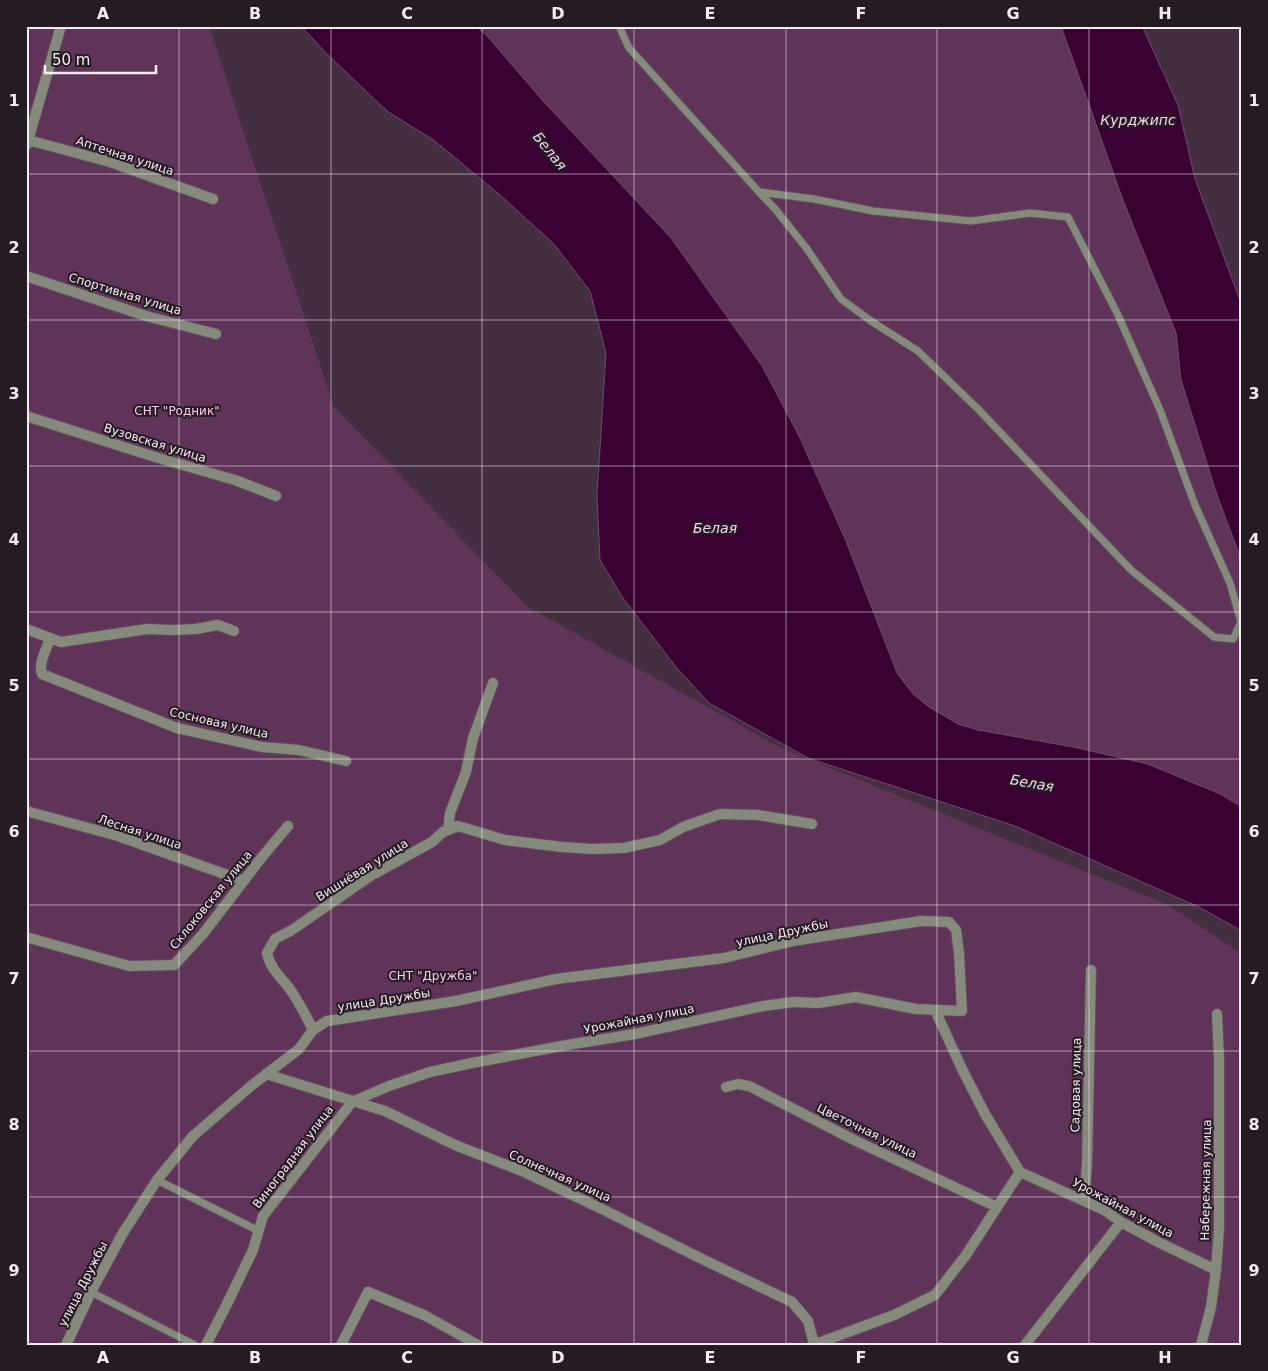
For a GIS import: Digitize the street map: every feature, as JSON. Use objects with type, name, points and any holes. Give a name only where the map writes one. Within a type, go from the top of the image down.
[{"type":"street","points":[[27,142],[61,26]]},
{"type":"street","name":"Аптечная улица","points":[[27,142],[110,162],[213,200]]},
{"type":"street","name":"Спортивная улица","points":[[26,276],[146,316],[216,334]]},
{"type":"street","name":"Вузовская улица","points":[[26,416],[235,480],[276,496]]},
{"type":"street","points":[[26,629],[61,642],[147,630],[196,629],[218,625],[234,631]]},
{"type":"street","name":"Сосновая улица","points":[[50,638],[40,670],[42,674],[75,688],[177,728],[262,747],[298,750],[346,761]]},
{"type":"street","points":[[493,683],[473,738],[466,772],[450,813],[448,830],[458,826],[505,840],[562,848],[592,849],[624,848],[660,840],[683,827],[720,814],[758,815],[812,824]]},
{"type":"street","name":"Лесная улица","points":[[26,811],[118,836],[244,881]]},
{"type":"street","name":"Склоковская улица","points":[[26,937],[129,966],[174,965],[203,934],[288,826]]},
{"type":"street","name":"Вишнёвая улица","points":[[313,1030],[291,991],[269,963],[267,954],[275,939],[292,930],[372,875],[432,842],[448,830]]},
{"type":"street","name":"улица Дружбы","points":[[66,1345],[123,1233],[157,1180],[193,1136],[266,1074],[299,1050],[313,1030],[327,1021],[456,1001],[556,979],[724,958],[793,941],[921,921],[950,922]]},
{"type":"street","name":"Урожайная улица","points":[[352,1102],[389,1086],[430,1072],[635,1034],[763,1006],[793,1002],[818,1004],[856,998],[916,1009],[962,1011],[959,952],[956,930],[950,922]]},
{"type":"street","name":"Садовая улица","points":[[1084,1201],[1087,1164],[1090,970]]},
{"type":"street","points":[[814,1344],[894,1315],[935,1295],[966,1255],[1020,1172],[985,1114],[935,1010]]},
{"type":"street","name":"Набережная улица","points":[[1201,1345],[1211,1307],[1219,1229],[1219,1058],[1217,1014]]},
{"type":"street","name":"Солнечная улица","points":[[266,1074],[385,1111],[455,1145],[522,1171],[792,1302],[808,1321],[814,1344]]},
{"type":"street","name":"Цветочная улица","points":[[726,1087],[738,1084],[749,1086],[854,1140],[997,1207]]},
{"type":"street","name":"Виноградная улица","points":[[206,1345],[253,1250],[263,1216],[352,1102]]},
{"type":"street","name":"Урожайная улица","points":[[1020,1172],[1104,1210],[1121,1222],[1158,1242],[1216,1270]]},
{"type":"street","points":[[1025,1345],[1121,1222]]},
{"type":"street","points":[[342,1345],[368,1292],[424,1316],[478,1345]]},
{"type":"lane","points":[[619,26],[629,48],[759,192],[776,210],[807,249],[841,299],[918,351],[979,410],[1131,570],[1214,637],[1233,639],[1241,622],[1230,583],[1196,505],[1160,410],[1118,315],[1068,217],[1030,213],[971,222],[872,211],[814,199],[759,192]]},
{"type":"lane","name":"Виноградная улица","points":[[157,1180],[258,1230]]},
{"type":"lane","points":[[92,1292],[195,1345]]},
{"type":"green space","name":"СНТ \"Дружба\"","points":[[26,26],[209,26],[334,407],[528,607],[781,748],[1168,905],[1242,954],[1242,1345],[26,1345]]},
{"type":"green space","points":[[476,26],[1061,26],[1123,200],[1176,333],[1181,380],[1218,498],[1242,561],[1242,807],[1220,794],[1031,739],[978,730],[957,724],[929,707],[913,694],[897,673],[846,541],[799,436],[762,366],[671,238]]},
{"type":"water","name":"Белая","points":[[301,26],[476,26],[488,37],[543,101],[671,238],[762,366],[799,436],[846,541],[897,673],[913,694],[929,707],[958,724],[978,730],[1073,747],[1148,764],[1220,794],[1242,807],[1242,931],[1199,907],[1015,826],[808,758],[709,703],[676,667],[623,598],[600,560],[597,495],[606,353],[590,291],[554,244],[500,195],[435,141],[387,111],[327,54]]},
{"type":"water","name":"Курджипс","points":[[1061,26],[1142,26],[1178,105],[1195,179],[1242,306],[1242,561],[1218,498],[1181,380],[1176,333],[1123,200]]},
{"type":"park label","name":"СНТ \"Родник\"","points":[[177,411]]}]
